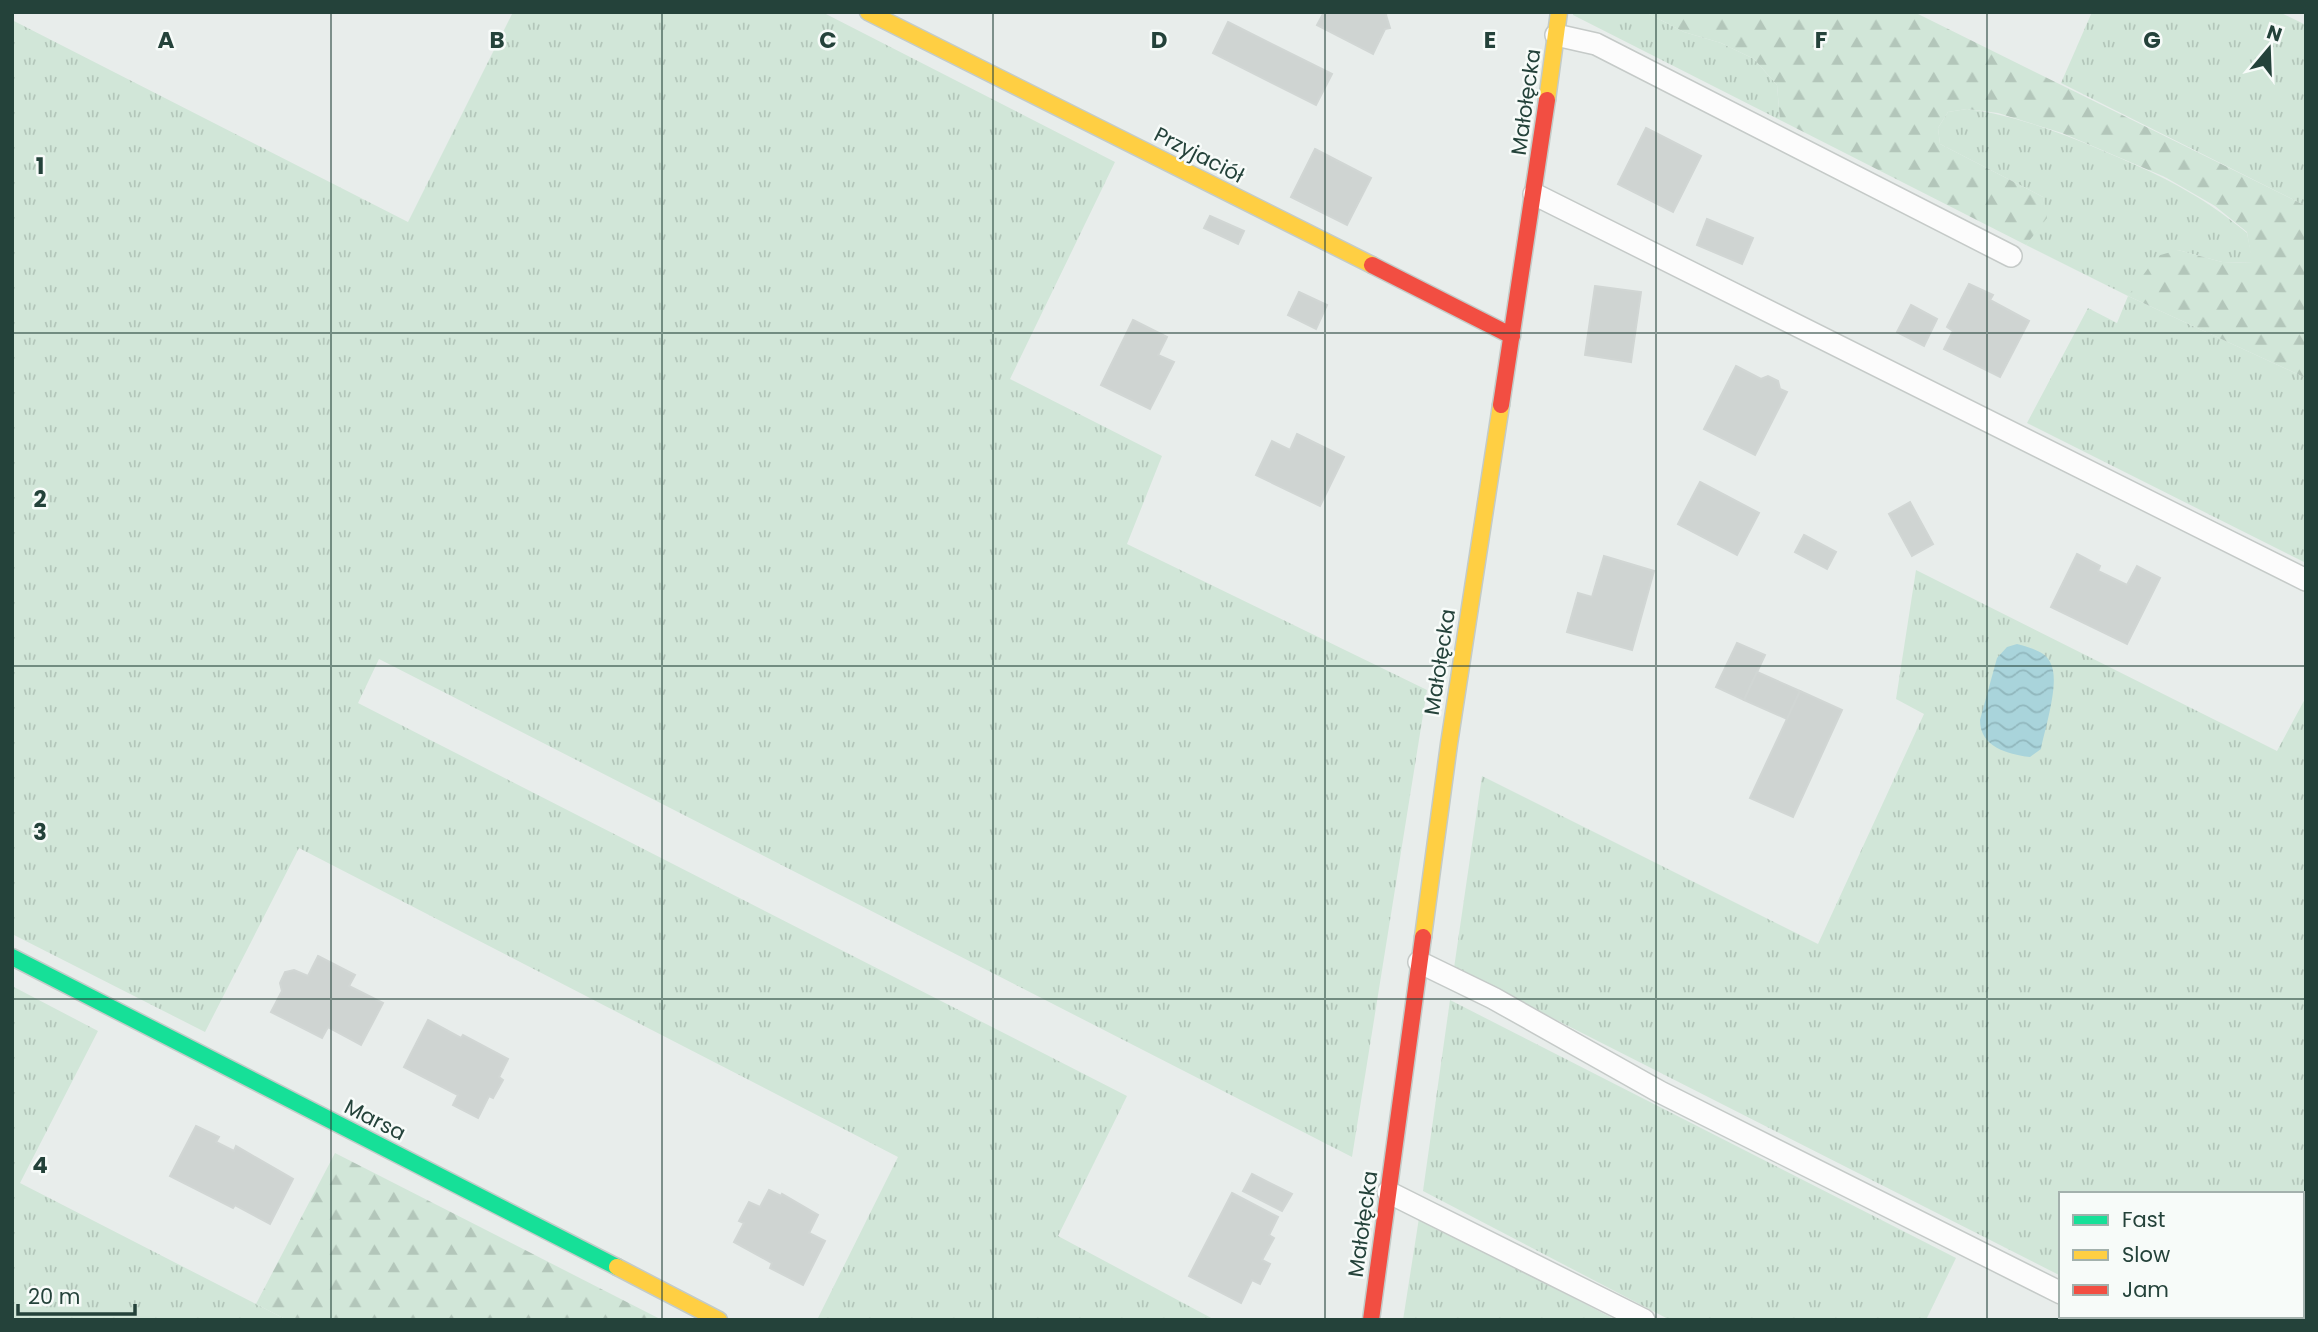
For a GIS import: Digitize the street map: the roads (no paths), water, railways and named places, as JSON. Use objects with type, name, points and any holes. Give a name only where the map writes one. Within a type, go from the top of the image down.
[{"type":"street","name":"Przyjaciół","points":[[868,12],[1512,336]]},
{"type":"street","name":"Małołęcka","points":[[1371,1320],[1448,744],[1534,194],[1559,12]]},
{"type":"street","name":"Marsa","points":[[12,957],[719,1320]]},
{"type":"lane","points":[[1556,35],[1596,44],[2011,256]]},
{"type":"lane","points":[[1534,194],[2306,580]]},
{"type":"lane","points":[[1419,962],[1493,998],[1660,1092],[2059,1292]]},
{"type":"lane","points":[[1388,1192],[1644,1320]]},
{"type":"water","points":[[2017,644],[2044,655],[2053,670],[2053,692],[2041,749],[2030,757],[1996,748],[1981,729],[1980,720],[1997,658],[2007,647]]}]
